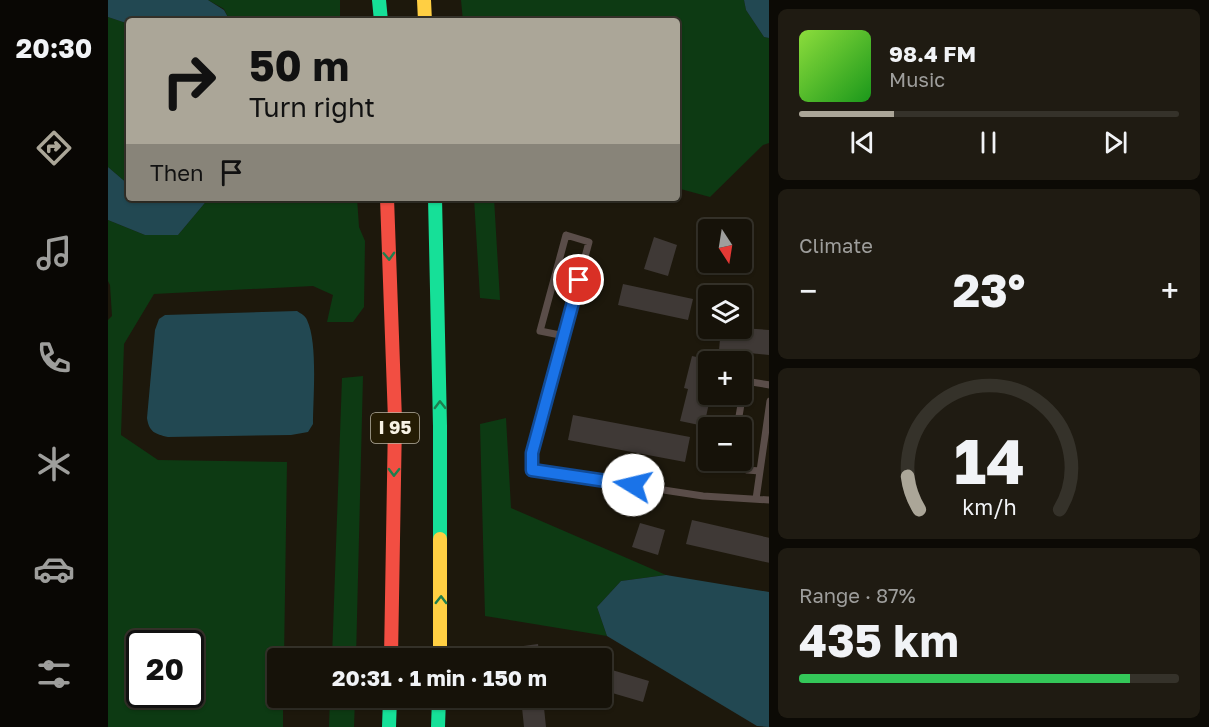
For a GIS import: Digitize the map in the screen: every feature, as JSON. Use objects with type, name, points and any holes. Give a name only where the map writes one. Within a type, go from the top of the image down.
[{"type":"highway","points":[[379,0],[381,18]]},
{"type":"highway","points":[[424,0],[425,18]]},
{"type":"highway","name":"I 95","points":[[387,201],[395,420],[391,648]]},
{"type":"highway","name":"I 95","points":[[435,201],[440,426],[440,648]]},
{"type":"highway","points":[[389,727],[390,708]]},
{"type":"highway","points":[[438,727],[439,708]]},
{"type":"lane","points":[[565,336],[540,330],[566,235],[589,242],[565,336],[532,453],[532,470],[703,496],[769,500]]},
{"type":"lane","points":[[739,417],[745,381],[769,385]]},
{"type":"lane","points":[[756,499],[769,407]]},
{"type":"lane","points":[[752,470],[760,471]]},
{"type":"green space","points":[[208,0],[340,0],[340,18],[228,18],[224,9]]},
{"type":"green space","points":[[461,0],[744,0],[746,10],[764,37],[769,38],[769,143],[763,145],[710,197],[680,189],[680,18],[463,18]]},
{"type":"green space","points":[[108,17],[126,23],[126,182],[108,167]]},
{"type":"green space","points":[[206,201],[357,201],[359,227],[365,241],[364,307],[353,322],[327,322],[333,295],[313,286],[154,294],[124,344],[121,435],[158,460],[287,462],[284,648],[267,648],[267,708],[283,708],[283,727],[108,727],[108,320],[112,316],[108,281],[108,220],[145,235],[178,235]]},
{"type":"green space","points":[[474,201],[494,201],[500,300],[480,298]]},
{"type":"green space","points":[[363,376],[356,648],[332,648],[342,378]]},
{"type":"green space","points":[[506,418],[511,508],[666,575],[621,581],[597,607],[607,636],[485,616],[480,424]]},
{"type":"green space","points":[[330,708],[355,708],[354,727],[329,727]]},
{"type":"water","points":[[108,0],[208,0],[224,10],[228,18],[126,18],[126,23],[108,17]]},
{"type":"water","points":[[744,0],[769,0],[769,38],[764,37],[746,10]]},
{"type":"water","points":[[108,167],[126,182],[126,201],[206,201],[178,235],[145,235],[108,220]]},
{"type":"water","points":[[297,311],[306,318],[313,342],[313,424],[308,432],[291,435],[168,437],[151,429],[147,418],[155,330],[159,319],[165,315]]},
{"type":"water","points":[[666,575],[769,592],[769,727],[757,726],[607,636],[597,607],[621,581]]},
{"type":"building","points":[[654,237],[677,245],[668,276],[644,269]]},
{"type":"building","points":[[623,284],[693,299],[688,320],[618,305]]},
{"type":"building","points":[[752,329],[769,330],[769,355],[752,353],[752,351],[719,350],[720,339],[752,339]]},
{"type":"building","points":[[692,356],[698,357],[698,405],[709,405],[706,417],[698,417],[698,425],[680,421],[688,389],[684,388]]},
{"type":"building","points":[[573,415],[690,437],[685,462],[568,440]]},
{"type":"building","points":[[692,520],[769,538],[769,563],[686,544]]},
{"type":"building","points":[[640,523],[665,530],[658,555],[632,547]]},
{"type":"building","points":[[538,644],[539,648],[516,648]]},
{"type":"building","points":[[612,670],[649,681],[643,702],[612,693]]},
{"type":"building","points":[[522,708],[544,708],[546,727],[524,727]]},
{"type":"traffic: fast","points":[[379,0],[381,18]]},
{"type":"traffic: fast","points":[[435,201],[440,539]]},
{"type":"traffic: fast","points":[[389,727],[390,708]]},
{"type":"traffic: fast","points":[[438,727],[439,708]]},
{"type":"traffic: slow","points":[[424,0],[425,18]]},
{"type":"traffic: slow","points":[[440,539],[440,648]]},
{"type":"traffic: jam","points":[[387,201],[395,420],[391,648]]},
{"type":"route","points":[[579,280],[532,453],[532,470],[633,485]]}]
